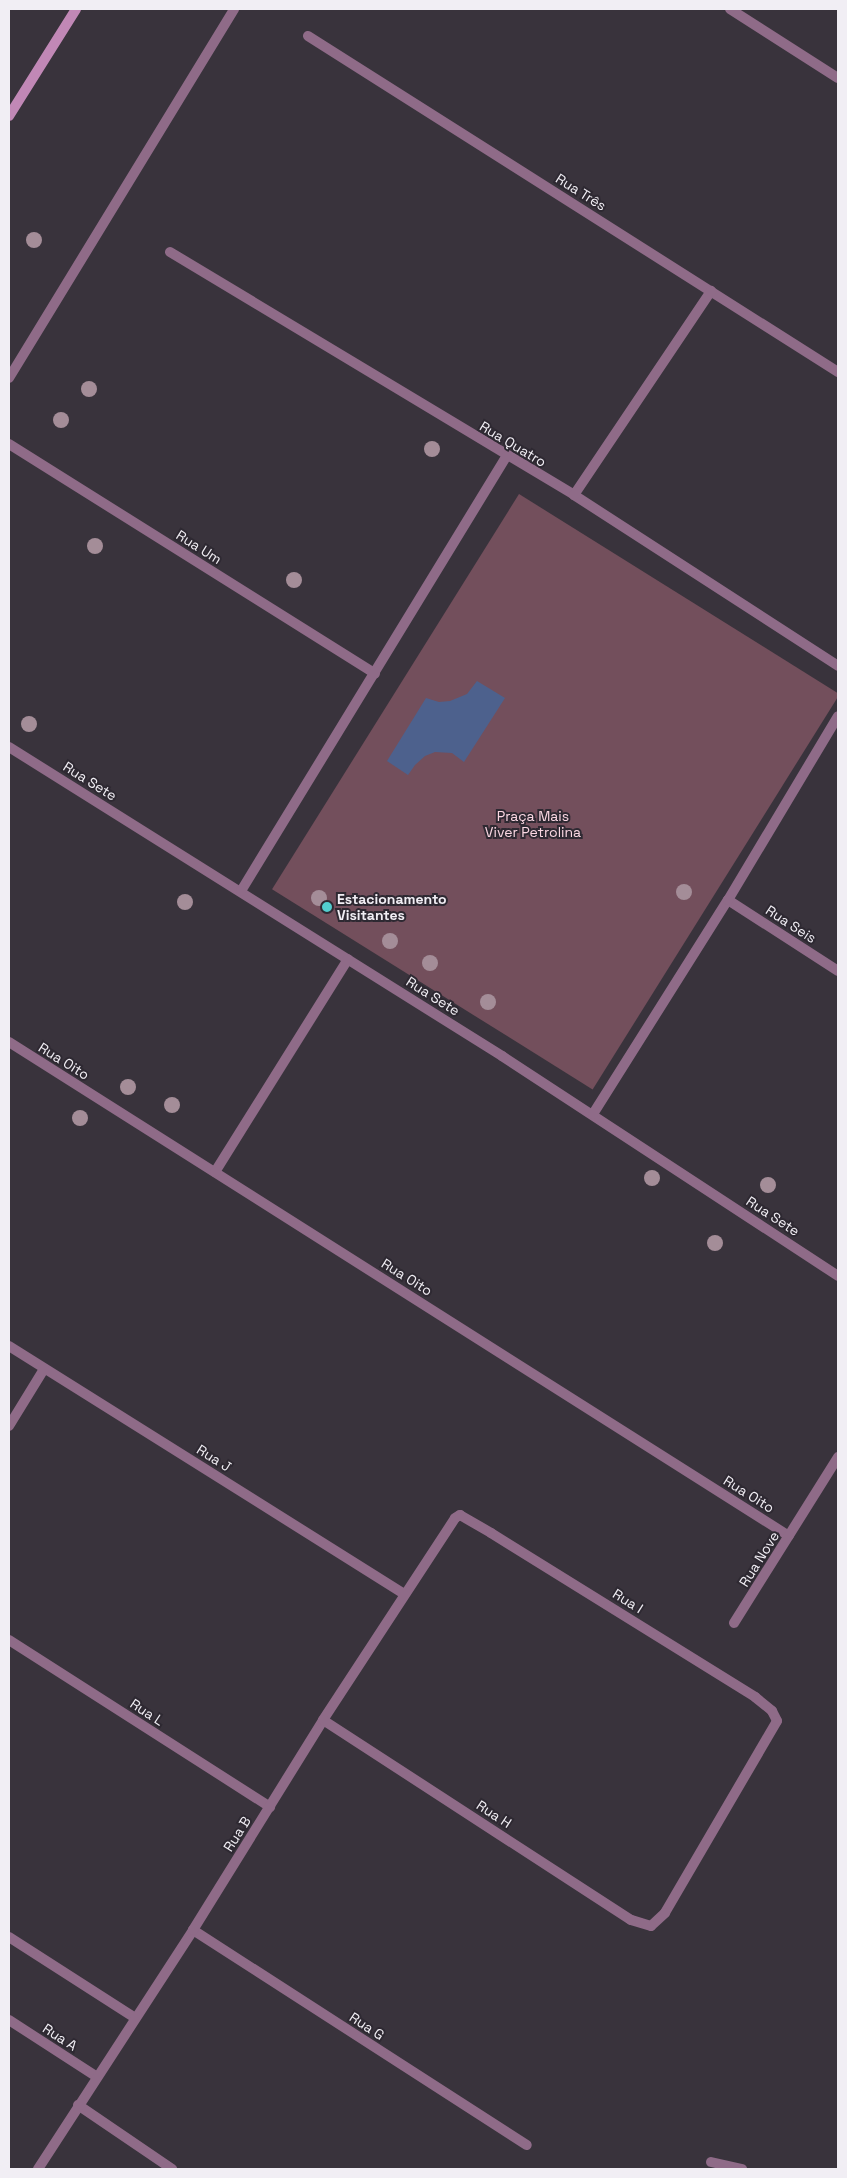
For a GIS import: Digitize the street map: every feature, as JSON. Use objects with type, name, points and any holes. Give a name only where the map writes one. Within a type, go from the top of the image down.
[{"type":"main road","points":[[9,116],[76,9]]},
{"type":"street","points":[[9,378],[234,9]]},
{"type":"street","points":[[730,9],[838,78]]},
{"type":"street","name":"Rua Três","points":[[308,36],[838,372]]},
{"type":"street","name":"Rua Quatro","points":[[170,252],[506,456],[574,495],[838,666]]},
{"type":"street","points":[[574,495],[711,291]]},
{"type":"street","name":"Rua Um","points":[[9,444],[375,674]]},
{"type":"street","points":[[241,890],[375,674],[506,456]]},
{"type":"street","points":[[593,1114],[728,900],[838,716]]},
{"type":"street","name":"Rua Sete","points":[[9,747],[241,890],[593,1114],[838,1276]]},
{"type":"street","name":"Rua Seis","points":[[728,900],[838,971]]},
{"type":"street","points":[[215,1172],[348,959]]},
{"type":"street","name":"Rua Oito","points":[[9,1042],[789,1536]]},
{"type":"street","name":"Rua J","points":[[9,1346],[405,1594]]},
{"type":"street","points":[[9,1426],[44,1369]]},
{"type":"street","name":"Rua Nove","points":[[734,1623],[838,1457]]},
{"type":"street","name":"Rua B","points":[[38,2169],[193,1930],[323,1720],[452,1521],[460,1515]]},
{"type":"street","name":"Rua I","points":[[460,1515],[756,1697],[765,1704],[775,1718],[776,1726],[665,1913],[651,1926]]},
{"type":"street","name":"Rua L","points":[[9,1640],[270,1807]]},
{"type":"street","name":"Rua H","points":[[323,1720],[631,1920],[651,1926]]},
{"type":"street","name":"Rua G","points":[[193,1930],[527,2145]]},
{"type":"street","points":[[9,1936],[135,2018]]},
{"type":"street","name":"Rua A","points":[[9,2020],[97,2077]]},
{"type":"street","points":[[78,2105],[172,2169]]},
{"type":"street","points":[[711,2162],[742,2169]]},
{"type":"green space","name":"Praça Mais Viver Petrolina","points":[[519,494],[838,693],[838,697],[593,1089],[272,889]]},
{"type":"water","points":[[477,681],[505,698],[464,762],[452,753],[435,752],[425,756],[408,775],[387,761],[426,698],[439,702],[450,701],[467,694]]},
{"type":"place","name":"Estacionamento Visitantes","points":[[327,907]]}]
